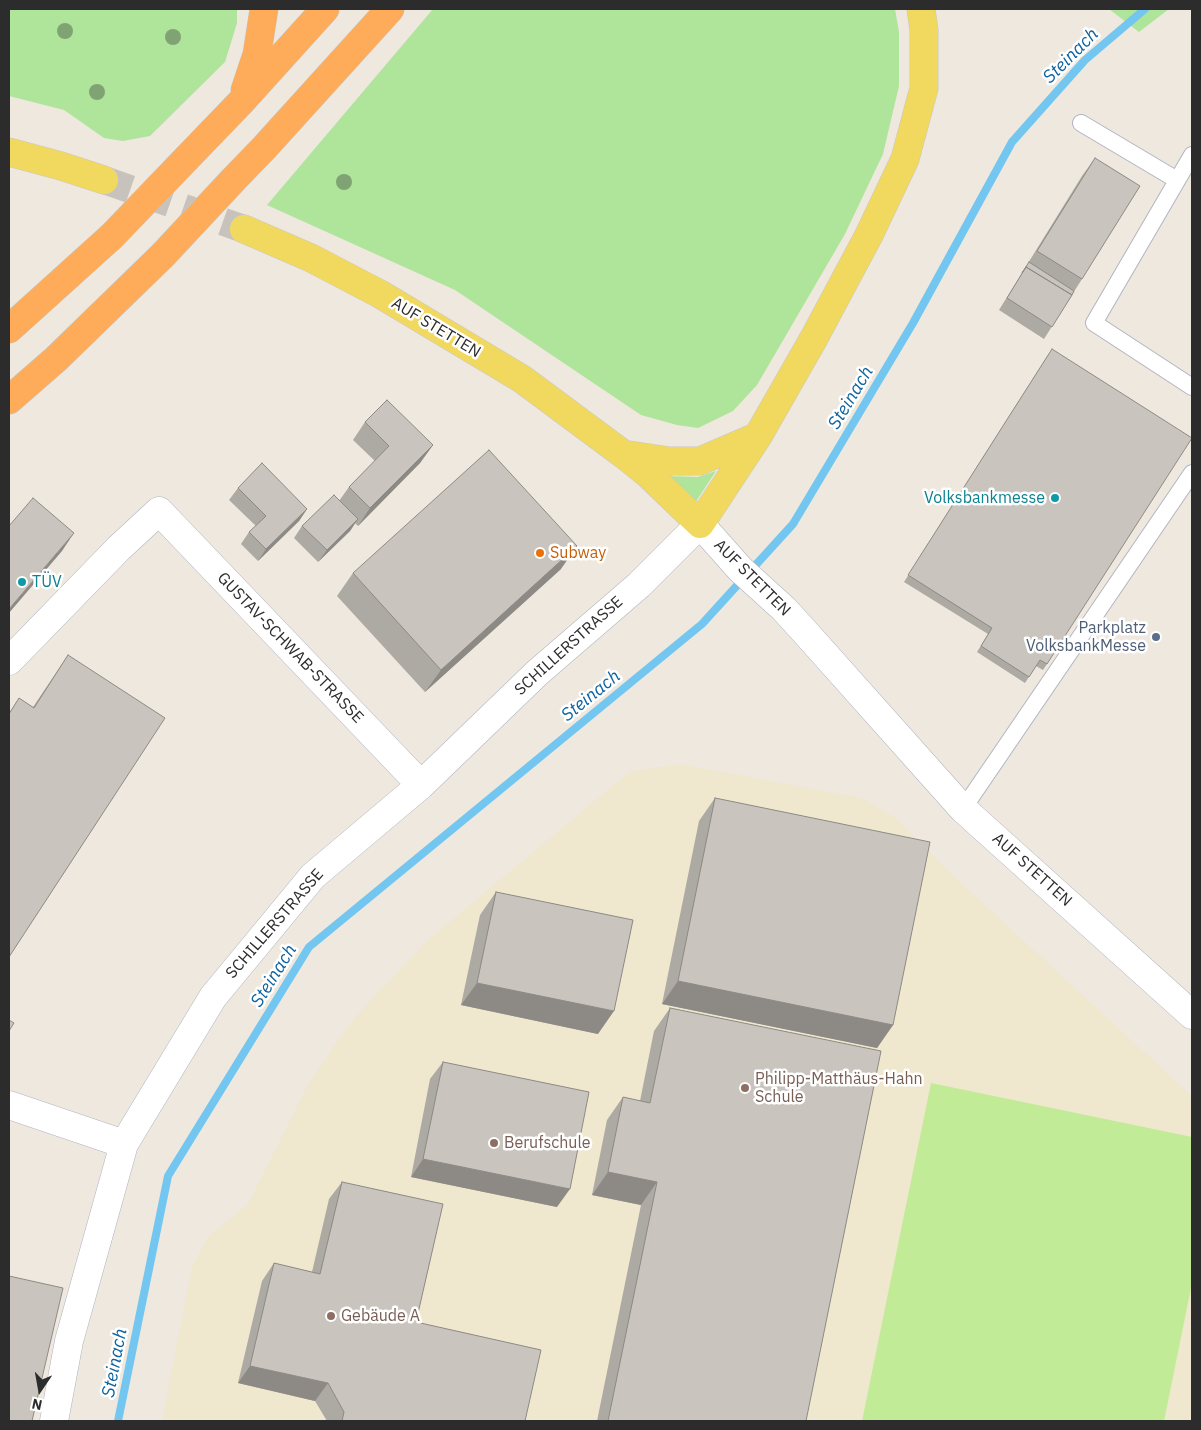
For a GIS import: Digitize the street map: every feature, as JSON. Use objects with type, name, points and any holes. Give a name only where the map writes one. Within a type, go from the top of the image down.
[{"type":"highway","points":[[240,103],[257,54],[264,9]]},
{"type":"highway","points":[[9,329],[112,236],[240,103],[325,9]]},
{"type":"highway","points":[[9,400],[56,359],[163,255],[264,148],[390,9]]},
{"type":"main road","points":[[700,524],[758,436],[814,338],[855,261],[905,159],[924,88],[924,30],[921,9]]},
{"type":"main road","points":[[9,152],[104,180]]},
{"type":"main road","name":"AUF STETTEN","points":[[244,229],[311,258],[380,294],[522,379],[648,474],[700,524]]},
{"type":"main road","points":[[623,454],[669,461],[700,461],[758,436]]},
{"type":"street","name":"GUSTAV-SCHWAB-STRASSE","points":[[9,661],[119,548],[159,511],[421,785]]},
{"type":"street","name":"AUF STETTEN","points":[[700,524],[740,569],[784,609],[963,809],[1192,1014]]},
{"type":"street","name":"SCHILLERSTRASSE","points":[[54,1421],[70,1341],[124,1144],[219,989],[313,876],[421,785],[537,673],[639,585],[700,524]]},
{"type":"street","points":[[9,1104],[124,1144]]},
{"type":"lane","points":[[1081,124],[1177,180]]},
{"type":"lane","points":[[1192,155],[1094,322],[1192,387]]},
{"type":"lane","points":[[963,809],[1192,473]]},
{"type":"shaded area","name":"Philipp-Matthäus-Hahn Schule","points":[[680,764],[861,798],[895,817],[946,869],[1192,1096],[1192,1421],[162,1421],[192,1267],[208,1237],[248,1204],[310,1081],[354,1018],[429,939],[629,772]]},
{"type":"green space","points":[[9,9],[237,9],[237,23],[225,62],[150,136],[123,141],[104,138],[64,110],[9,96]]},
{"type":"green space","points":[[433,9],[895,9],[899,32],[899,86],[883,154],[845,234],[757,385],[733,411],[698,428],[677,425],[641,415],[455,290],[267,205]]},
{"type":"green space","points":[[1109,9],[1169,9],[1139,32]]},
{"type":"green space","points":[[716,471],[695,503],[666,476],[698,477]]},
{"type":"green space","points":[[931,1083],[1192,1137],[1192,1283],[1164,1421],[862,1421]]},
{"type":"building","points":[[1095,158],[1140,186],[1082,279],[1037,251]]},
{"type":"building","points":[[1029,262],[1074,291],[1072,295],[1026,267],[1022,273]]},
{"type":"building","points":[[1026,267],[1072,295],[1052,327],[1007,298]]},
{"type":"building","name":"Volksbankmesse","points":[[1052,349],[1192,438],[1047,664],[1040,660],[1029,677],[981,646],[992,628],[908,575]]},
{"type":"building","points":[[387,400],[433,445],[370,508],[349,487],[389,446],[365,422]]},
{"type":"building","points":[[489,450],[577,546],[441,670],[353,573]]},
{"type":"building","points":[[262,463],[307,509],[266,549],[249,532],[266,516],[238,488]]},
{"type":"building","points":[[334,495],[358,519],[327,550],[302,526]]},
{"type":"building","name":"TÜV","points":[[33,498],[74,533],[9,609],[9,526]]},
{"type":"building","points":[[68,655],[165,718],[9,957],[9,714],[19,698],[34,708]]},
{"type":"building","points":[[715,798],[930,842],[893,1025],[678,981]]},
{"type":"building","points":[[496,892],[633,920],[614,1011],[477,983]]},
{"type":"building","points":[[670,1008],[881,1051],[806,1421],[608,1421],[657,1182],[608,1172],[623,1097],[650,1103]]},
{"type":"building","points":[[9,1020],[14,1023],[9,1031]]},
{"type":"building","name":"Berufschule","points":[[443,1062],[589,1092],[570,1189],[423,1159]]},
{"type":"building","name":"Gebäude A","points":[[342,1182],[443,1204],[416,1322],[541,1350],[525,1421],[342,1421],[344,1412],[328,1383],[250,1366],[274,1263],[320,1274]]},
{"type":"building","points":[[9,1276],[63,1288],[32,1421],[9,1421]]},
{"type":"waterway","name":"Steinach","points":[[118,1421],[168,1176],[309,947],[702,624],[793,524],[913,323],[1012,142],[1085,60],[1145,9]]},
{"type":"tunnel","points":[[104,180],[244,229]]},
{"type":"place","name":"Volksbankmesse","points":[[1055,498]]},
{"type":"place","name":"Subway","points":[[540,553]]},
{"type":"place","name":"TÜV","points":[[22,582]]},
{"type":"place","name":"Parkplatz VolksbankMesse","points":[[1156,637]]},
{"type":"place","name":"Philipp-Matthäus-Hahn Schule","points":[[745,1088]]},
{"type":"place","name":"Berufschule","points":[[494,1143]]},
{"type":"place","name":"Gebäude A","points":[[331,1316]]}]
